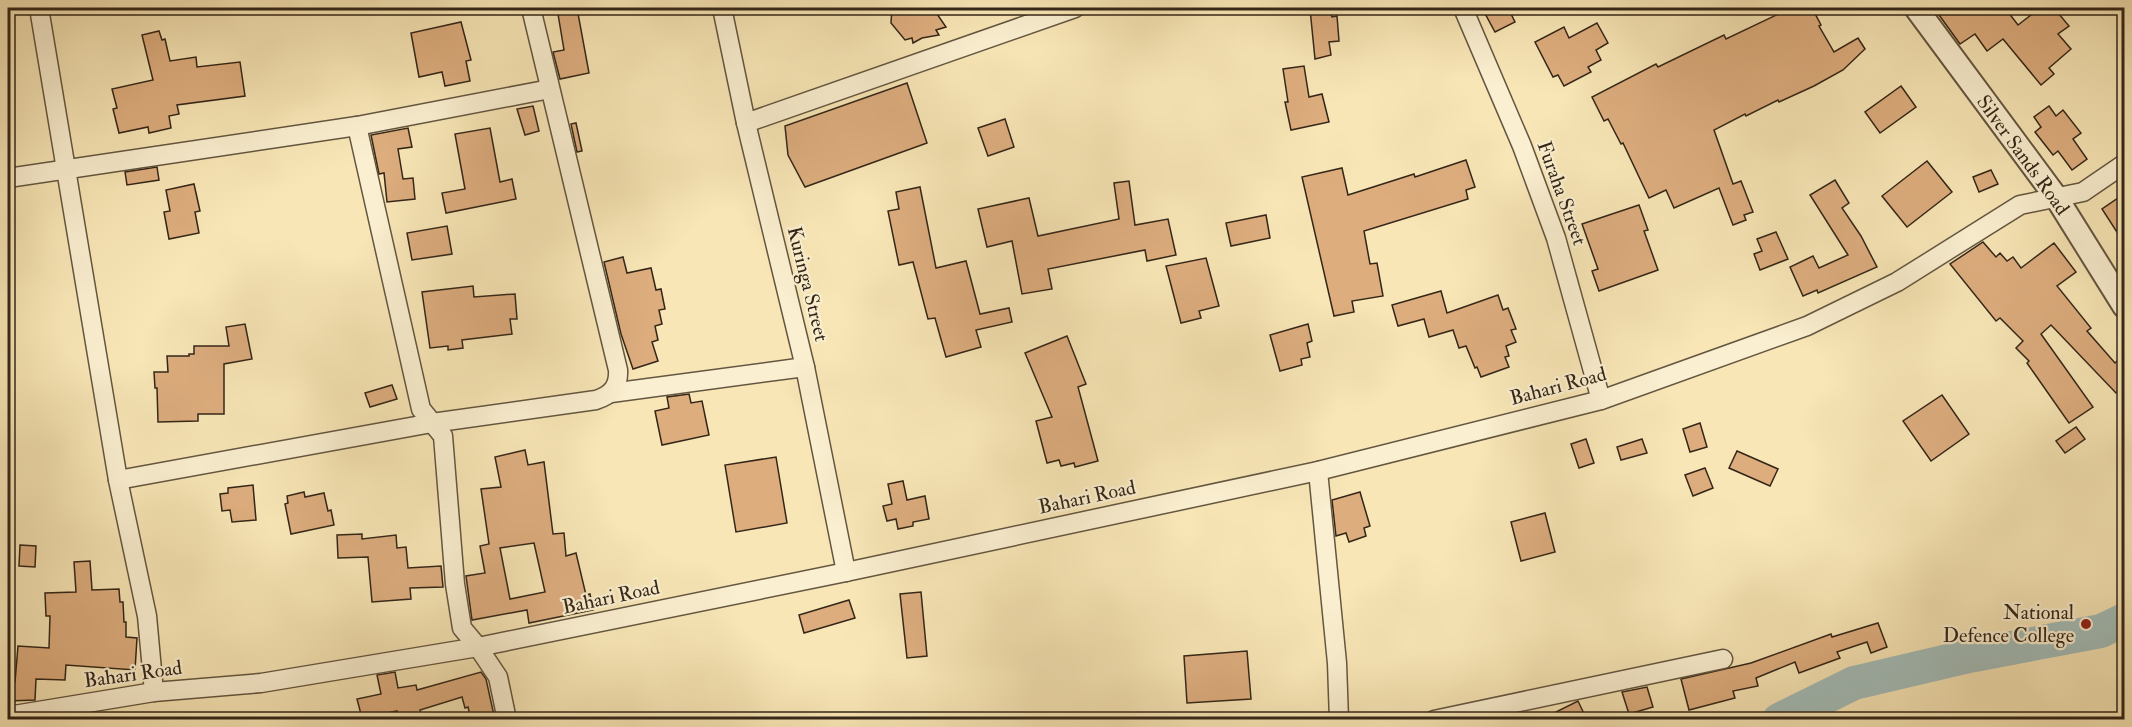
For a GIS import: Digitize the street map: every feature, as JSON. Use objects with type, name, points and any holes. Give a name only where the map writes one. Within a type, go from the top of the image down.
[{"type":"street","points":[[39,8],[118,480],[147,616],[154,692]]},
{"type":"street","points":[[531,8],[618,370],[619,378],[611,393]]},
{"type":"street","name":"Kuringa Street","points":[[722,8],[746,123],[805,367],[846,572]]},
{"type":"street","points":[[746,123],[1071,8]]},
{"type":"street","name":"Furaha Street","points":[[1463,8],[1522,146],[1556,238],[1601,400]]},
{"type":"street","name":"Silver Sands Road","points":[[1916,8],[2055,197],[2124,306]]},
{"type":"street","points":[[8,178],[357,126],[550,89]]},
{"type":"street","points":[[357,126],[421,409],[443,436],[455,584],[462,628],[498,677],[507,720]]},
{"type":"street","name":"Bahari Road","points":[[8,716],[154,692],[261,683],[478,647],[846,572],[1318,471],[1601,400],[1808,326],[1897,282],[2020,205],[2083,192],[2124,164]]},
{"type":"street","points":[[118,480],[432,423],[596,400],[611,393],[805,367]]},
{"type":"street","points":[[1318,471],[1337,663],[1339,720]]},
{"type":"street","points":[[1434,720],[1724,659]]},
{"type":"building","points":[[557,8],[577,8],[589,73],[560,79],[553,52],[564,50]]},
{"type":"building","points":[[892,8],[933,8],[946,27],[936,30],[939,35],[922,38],[913,43],[912,38],[905,40],[891,23]]},
{"type":"building","points":[[1329,8],[1332,17],[1337,16],[1339,41],[1329,42],[1331,55],[1315,59],[1310,9]]},
{"type":"building","points":[[1482,8],[1508,8],[1515,22],[1495,32]]},
{"type":"building","points":[[1791,8],[1812,8],[1834,52],[1858,38],[1865,49],[1843,70],[1814,86],[1746,116],[1745,114],[1714,130],[1733,184],[1741,181],[1753,212],[1744,215],[1746,220],[1733,225],[1719,188],[1674,208],[1666,190],[1649,198],[1623,143],[1621,144],[1608,119],[1604,121],[1592,97],[1656,64],[1658,67],[1724,35],[1726,39]]},
{"type":"building","points":[[1934,8],[2005,8],[2018,25],[2040,8],[2054,8],[2069,26],[2058,34],[2071,49],[2049,68],[2054,74],[2041,85],[2003,39],[1987,51],[1975,34],[1960,44]]},
{"type":"building","points":[[461,22],[471,60],[466,61],[470,81],[445,86],[442,72],[419,77],[411,33]]},
{"type":"building","points":[[1597,23],[1608,43],[1596,50],[1601,60],[1588,67],[1591,72],[1564,86],[1558,75],[1553,77],[1535,42],[1564,27],[1569,38]]},
{"type":"building","points":[[159,31],[162,40],[165,39],[170,61],[196,57],[197,67],[240,62],[245,96],[177,105],[179,114],[169,116],[171,128],[149,133],[148,127],[119,133],[113,109],[117,108],[112,89],[153,80],[142,35]]},
{"type":"building","points":[[1304,66],[1309,97],[1322,94],[1329,122],[1291,130],[1285,102],[1288,102],[1283,69]]},
{"type":"building","points":[[907,83],[927,143],[805,187],[788,155],[785,126]]},
{"type":"building","points":[[1901,86],[1916,107],[1880,133],[1865,112]]},
{"type":"building","points":[[533,106],[539,131],[525,135],[517,109]]},
{"type":"building","points":[[2049,106],[2056,116],[2063,110],[2081,133],[2073,139],[2087,159],[2072,170],[2058,151],[2053,155],[2035,132],[2041,127],[2034,117]]},
{"type":"building","points":[[1005,119],[1014,147],[988,156],[978,128]]},
{"type":"building","points":[[576,123],[582,151],[577,152],[571,124]]},
{"type":"building","points":[[408,128],[412,147],[398,149],[403,179],[413,178],[415,199],[387,202],[384,173],[379,174],[371,135]]},
{"type":"building","points":[[490,128],[500,182],[512,179],[516,199],[446,213],[442,193],[465,189],[455,134]]},
{"type":"building","points":[[1466,160],[1475,187],[1466,190],[1468,199],[1364,231],[1370,264],[1377,263],[1383,296],[1352,301],[1354,312],[1334,316],[1302,177],[1342,168],[1348,195]]},
{"type":"building","points":[[1927,161],[1952,192],[1907,227],[1882,196]]},
{"type":"building","points":[[157,167],[159,180],[127,185],[125,172]]},
{"type":"building","points":[[1991,170],[1998,184],[1979,192],[1973,177]]},
{"type":"building","points":[[1835,180],[1849,203],[1842,208],[1861,236],[1877,267],[1818,293],[1817,290],[1803,296],[1790,267],[1813,256],[1819,268],[1848,255],[1810,195]]},
{"type":"building","points":[[1129,181],[1135,225],[1168,219],[1176,255],[1147,261],[1145,250],[1048,269],[1052,289],[1022,294],[1012,241],[987,247],[978,209],[1029,198],[1038,236],[1119,219],[1114,183]]},
{"type":"building","points":[[194,184],[200,211],[195,212],[199,233],[169,239],[164,212],[170,211],[166,190]]},
{"type":"building","points":[[920,187],[936,268],[966,261],[980,314],[1009,308],[1012,322],[976,330],[981,347],[946,357],[935,318],[928,319],[913,262],[899,265],[888,211],[899,209],[896,192]]},
{"type":"building","points":[[2124,194],[2124,243],[2102,209]]},
{"type":"building","points":[[1639,205],[1648,230],[1644,231],[1658,270],[1599,291],[1592,271],[1598,269],[1582,224]]},
{"type":"building","points":[[1266,215],[1270,238],[1231,246],[1226,223]]},
{"type":"building","points":[[447,226],[452,254],[412,260],[407,233]]},
{"type":"building","points":[[1776,232],[1788,259],[1760,270],[1754,254],[1762,251],[1757,239]]},
{"type":"building","points":[[1983,242],[1996,257],[2000,253],[2007,261],[2013,257],[2021,268],[2054,243],[2076,272],[2057,286],[2091,328],[2087,331],[2115,363],[2117,361],[2124,369],[2124,385],[2116,393],[2051,325],[2041,334],[2093,407],[2069,423],[2027,363],[2029,361],[2016,348],[2023,341],[2000,318],[1996,321],[1950,264]]},
{"type":"building","points":[[623,257],[627,273],[651,268],[656,290],[661,289],[665,309],[659,310],[662,324],[655,326],[658,340],[652,342],[658,361],[633,369],[621,334],[604,262]]},
{"type":"building","points":[[1206,258],[1219,306],[1199,311],[1201,318],[1181,323],[1166,266]]},
{"type":"building","points":[[473,286],[474,297],[515,294],[517,319],[510,319],[512,334],[462,340],[463,348],[448,350],[448,346],[430,348],[422,292]]},
{"type":"building","points":[[1441,291],[1447,313],[1498,295],[1503,310],[1508,308],[1516,329],[1511,330],[1516,342],[1506,346],[1509,356],[1505,357],[1509,367],[1481,377],[1466,346],[1459,348],[1453,330],[1429,337],[1424,319],[1398,326],[1392,305]]},
{"type":"building","points":[[245,324],[252,359],[224,364],[224,414],[198,414],[198,421],[158,422],[154,372],[168,372],[167,356],[189,356],[189,354],[194,354],[194,346],[229,346],[226,327]]},
{"type":"building","points":[[1308,324],[1312,341],[1307,343],[1310,357],[1301,359],[1302,365],[1280,371],[1270,335]]},
{"type":"building","points":[[1067,336],[1086,384],[1078,387],[1098,461],[1075,467],[1074,463],[1061,466],[1059,460],[1047,463],[1036,421],[1052,417],[1025,353]]},
{"type":"building","points":[[392,385],[397,399],[370,407],[365,393]]},
{"type":"building","points":[[689,394],[691,403],[702,401],[709,435],[662,445],[655,411],[669,408],[667,397]]},
{"type":"building","points":[[1942,395],[1969,434],[1931,461],[1903,421]]},
{"type":"building","points":[[1700,423],[1707,447],[1690,452],[1683,429]]},
{"type":"building","points":[[2076,427],[2085,439],[2065,453],[2056,441]]},
{"type":"building","points":[[1586,439],[1594,463],[1579,468],[1571,444]]},
{"type":"building","points":[[1642,439],[1647,453],[1621,460],[1617,447]]},
{"type":"building","points":[[525,450],[528,465],[544,462],[553,534],[564,533],[566,556],[576,553],[586,595],[590,594],[593,610],[529,623],[527,610],[472,620],[466,576],[485,573],[480,546],[489,544],[481,489],[501,487],[495,457]],"holes":[[[534,543],[545,592],[510,599],[500,548]]]},
{"type":"building","points":[[1737,451],[1778,469],[1770,486],[1729,468]]},
{"type":"building","points":[[776,457],[787,523],[736,532],[725,465]]},
{"type":"building","points":[[1705,468],[1713,488],[1693,496],[1685,475]]},
{"type":"building","points":[[903,481],[907,500],[925,496],[929,519],[913,522],[913,526],[898,529],[896,519],[887,521],[883,506],[892,504],[888,484]]},
{"type":"building","points":[[253,485],[256,520],[232,522],[230,510],[222,511],[220,494],[228,493],[228,488]]},
{"type":"building","points":[[304,492],[305,497],[324,493],[334,525],[291,534],[285,504],[288,503],[287,496]]},
{"type":"building","points":[[1360,492],[1370,526],[1364,528],[1366,536],[1349,542],[1346,533],[1336,536],[1332,500]]},
{"type":"building","points":[[1545,513],[1555,552],[1521,561],[1511,522]]},
{"type":"building","points":[[362,534],[362,539],[396,535],[397,548],[406,547],[408,568],[441,566],[443,587],[410,588],[411,599],[372,602],[368,557],[338,558],[337,535]]},
{"type":"building","points":[[20,545],[36,546],[35,567],[19,566]]},
{"type":"building","points":[[90,561],[92,590],[119,589],[120,602],[123,602],[124,622],[126,622],[126,637],[137,638],[135,670],[66,665],[65,680],[36,679],[35,700],[8,701],[8,682],[15,682],[18,646],[49,648],[50,616],[46,616],[45,593],[76,592],[74,562]]},
{"type":"building","points":[[921,592],[927,656],[907,658],[900,594]]},
{"type":"building","points":[[849,600],[855,618],[804,633],[799,615]]},
{"type":"building","points":[[1878,623],[1887,647],[1871,653],[1867,642],[1837,652],[1840,658],[1799,673],[1795,662],[1756,678],[1758,686],[1733,691],[1735,698],[1689,710],[1681,679],[1751,663],[1831,634],[1832,637]]},
{"type":"building","points":[[1247,651],[1251,699],[1187,703],[1184,656]]},
{"type":"building","points":[[395,672],[398,688],[416,685],[417,690],[481,672],[486,679],[495,720],[471,720],[468,707],[465,708],[462,697],[420,710],[422,720],[398,720],[397,711],[362,718],[357,699],[381,694],[377,675]]},
{"type":"building","points":[[1647,687],[1653,707],[1629,714],[1622,692]]},
{"type":"building","points":[[1578,701],[1587,720],[1540,720]]},
{"type":"waterway","points":[[1779,720],[1854,683],[1969,656],[2101,631],[2124,620]]},
{"type":"place","name":"National Defence College","points":[[2086,624]]}]
